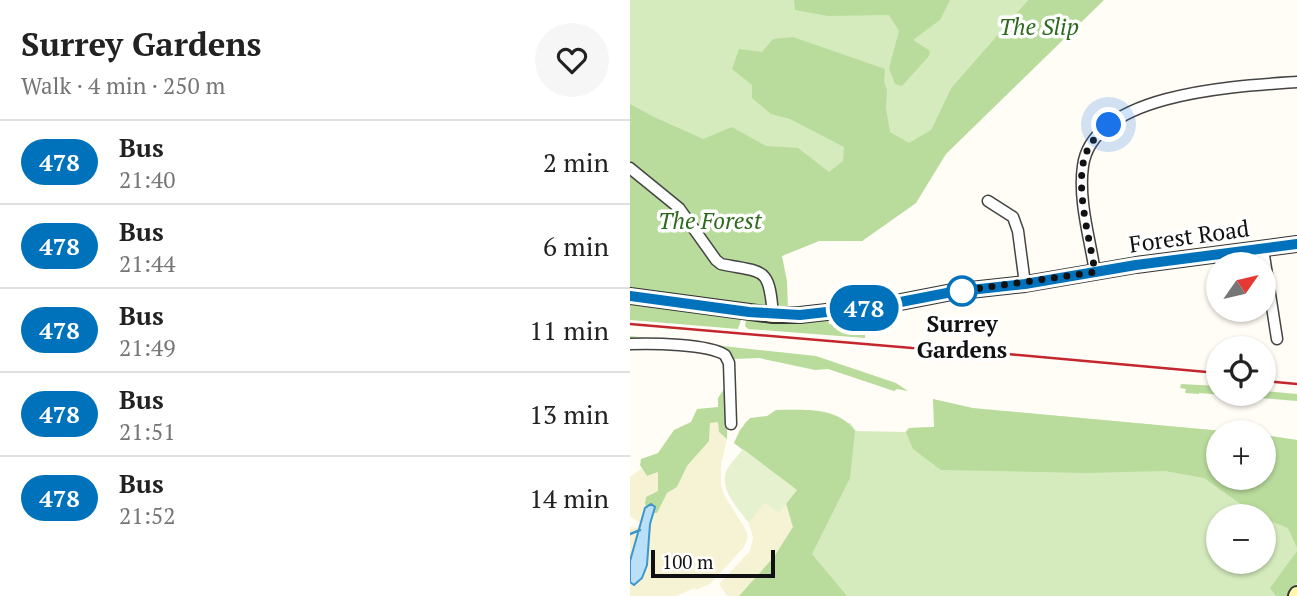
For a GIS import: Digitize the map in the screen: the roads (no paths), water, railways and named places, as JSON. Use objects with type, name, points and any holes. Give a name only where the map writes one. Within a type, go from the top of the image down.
[{"type":"street","points":[[1095,272],[1082,182],[1087,149],[1099,135],[1121,117],[1148,103],[1243,86],[1297,82]]},
{"type":"street","points":[[630,168],[679,208],[716,260],[721,264],[757,270],[765,276],[771,292],[773,315]]},
{"type":"street","points":[[988,201],[1013,217],[1018,231],[1025,284]]},
{"type":"street","name":"Forest Road","points":[[630,296],[773,315],[800,315],[880,306],[952,292],[1025,284],[1178,259],[1297,244]]},
{"type":"street","points":[[1263,249],[1277,339]]},
{"type":"street","points":[[630,344],[665,344],[715,350],[725,355],[729,363],[731,424]]},
{"type":"water","points":[[651,504],[655,507],[650,524],[647,565],[642,578],[634,585],[630,582],[630,561],[645,508]]},
{"type":"waterway","points":[[630,534],[640,530]]},
{"type":"railway","points":[[630,324],[1206,372]]},
{"type":"railway","points":[[1276,382],[1297,384]]},
{"type":"place","name":"Surrey Gardens","points":[[962,291]]},
{"type":"park label","name":"The Slip","points":[[1039,26]]},
{"type":"park label","name":"The Forest","points":[[710,220]]}]
